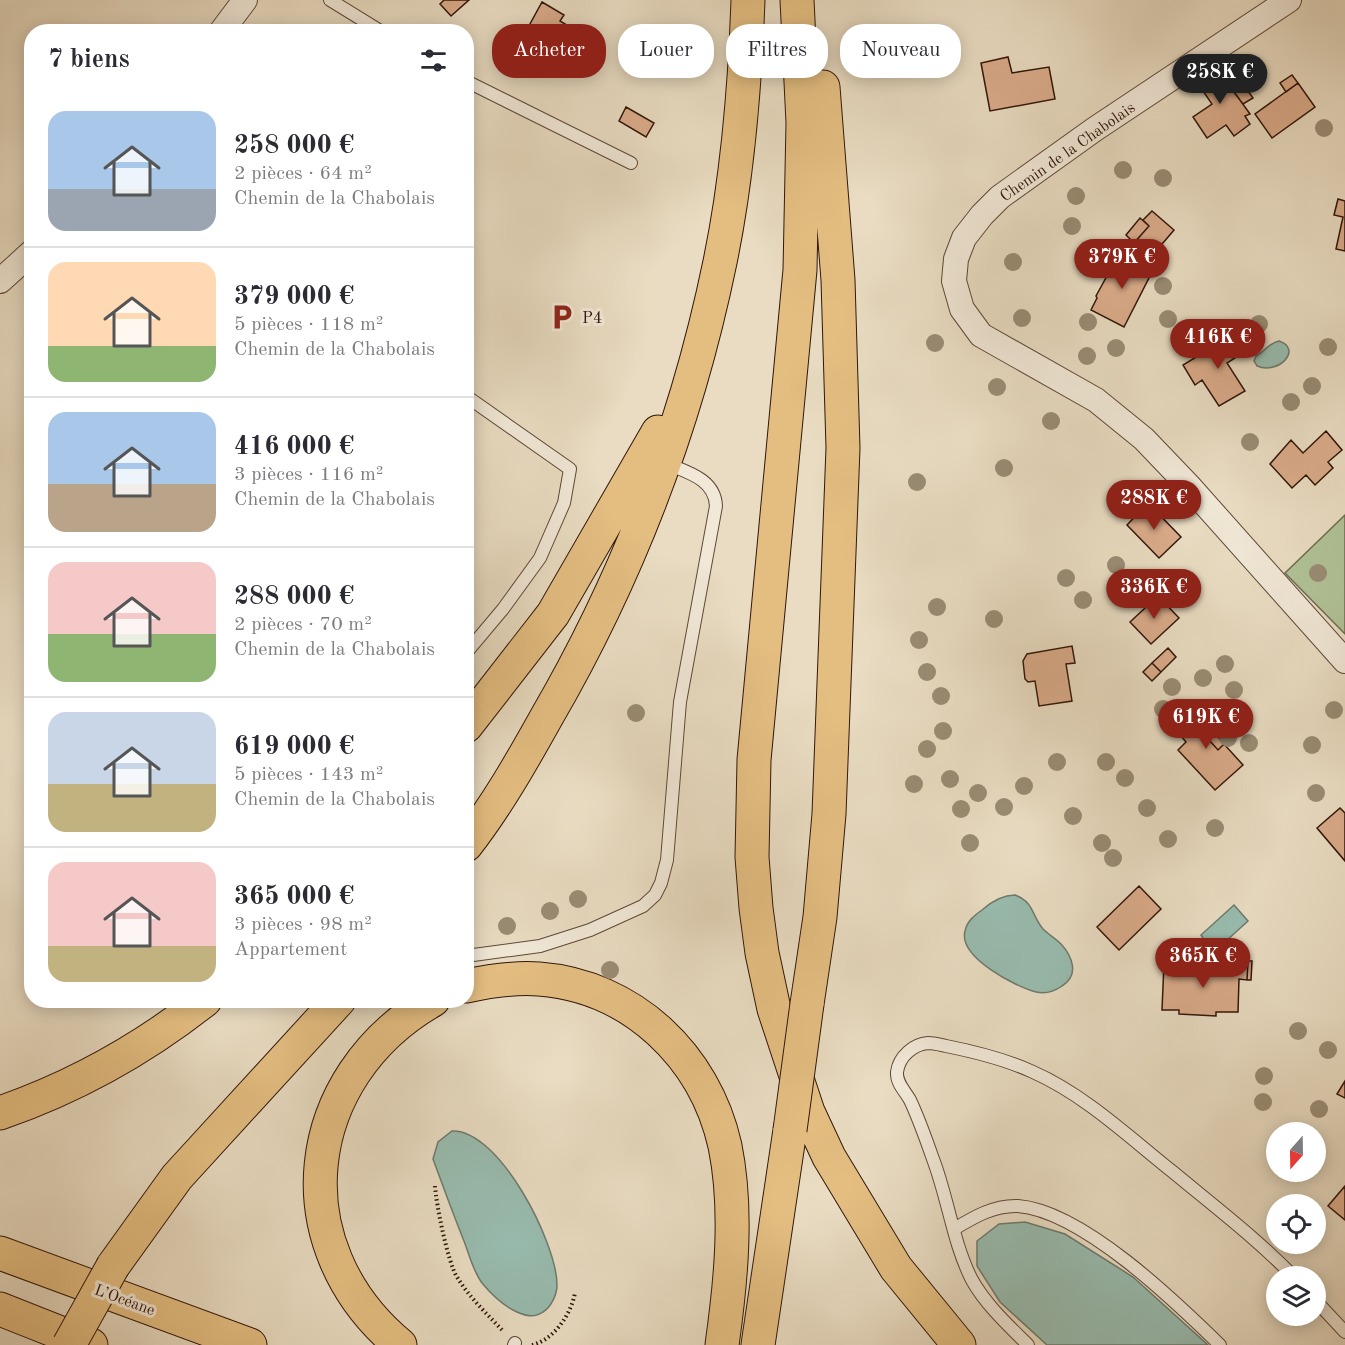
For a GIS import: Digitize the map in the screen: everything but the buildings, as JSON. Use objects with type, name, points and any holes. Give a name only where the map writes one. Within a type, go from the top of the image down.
[{"type":"highway","points":[[474,833],[518,768],[577,665],[634,542],[664,462],[692,373],[720,261],[746,80],[748,0]]},
{"type":"highway","points":[[758,1345],[820,917],[829,814],[842,459],[842,349],[819,42],[797,2]]},
{"type":"highway","points":[[797,2],[803,123],[800,270],[761,662],[754,760],[752,857],[756,908],[762,953],[774,1009],[808,1112],[830,1157],[896,1268],[959,1345]]},
{"type":"highway","points":[[474,716],[553,614],[692,373]]},
{"type":"highway","points":[[474,984],[491,981],[540,979],[581,987],[626,1006],[661,1032],[685,1057],[708,1096],[721,1131],[728,1165],[731,1247],[722,1345]]},
{"type":"highway","points":[[0,1113],[34,1101],[90,1076],[173,1025],[195,1008]]},
{"type":"highway","points":[[69,1345],[113,1266],[177,1177],[332,1008]]},
{"type":"highway","points":[[400,1345],[371,1317],[339,1267],[324,1221],[319,1174],[327,1131],[340,1096],[352,1073],[391,1028],[421,1008]]},
{"type":"highway","name":"L’Océane","points":[[0,1253],[250,1345]]},
{"type":"highway","points":[[0,1310],[91,1345]]},
{"type":"street","points":[[227,24],[245,0]]},
{"type":"street","name":"Chemin de la Chabolais","points":[[1289,0],[1095,129],[1000,197],[964,238],[956,260],[954,281],[962,309],[981,335],[1096,400],[1144,439],[1345,661]]},
{"type":"street","points":[[0,281],[24,259]]},
{"type":"lane","points":[[330,0],[369,24]]},
{"type":"lane","points":[[474,85],[631,163]]},
{"type":"lane","points":[[474,402],[570,469],[564,503],[540,558],[503,609],[474,643]]},
{"type":"lane","points":[[474,955],[540,946],[590,930],[643,906],[655,895],[661,883],[667,860],[680,702],[716,506],[712,489],[704,481],[664,462]]},
{"type":"lane","points":[[1028,1345],[992,1309],[973,1281],[962,1255],[934,1160],[909,1099],[900,1085],[897,1073],[905,1054],[916,1047],[929,1043],[1004,1060],[1058,1085],[1104,1117],[1245,1230],[1283,1266]]},
{"type":"lane","points":[[954,1229],[984,1212],[1002,1208],[1017,1206],[1052,1215],[1123,1258],[1171,1297],[1220,1345]]},
{"type":"lane","points":[[1326,1312],[1345,1332]]},
{"type":"path","points":[[435,1186],[436,1204],[456,1276],[476,1303],[514,1344]]},
{"type":"path","points":[[532,1345],[538,1344],[551,1334],[565,1319],[573,1304],[575,1293]]},
{"type":"green space","points":[[1345,515],[1345,634],[1285,573]]},
{"type":"water","points":[[1279,341],[1289,350],[1285,360],[1273,367],[1257,366],[1254,361],[1256,356],[1272,343]]},
{"type":"water","points":[[1015,895],[1026,902],[1039,924],[1061,944],[1071,960],[1072,971],[1068,982],[1056,989],[1036,992],[1015,984],[979,960],[970,951],[965,941],[966,927],[974,916],[989,904],[1006,896]]},
{"type":"water","points":[[1234,905],[1248,921],[1215,951],[1207,950],[1201,944],[1203,938],[1201,935]]},
{"type":"water","points":[[452,1131],[470,1135],[488,1148],[506,1168],[536,1217],[547,1243],[557,1285],[551,1304],[540,1314],[527,1315],[507,1306],[489,1291],[476,1273],[433,1159],[438,1142]]},
{"type":"water","points":[[1025,1222],[1065,1234],[1133,1277],[1208,1345],[1047,1345],[1000,1302],[977,1266],[977,1241],[999,1224]]},
{"type":"place","name":"P4","points":[[562,317]]}]
